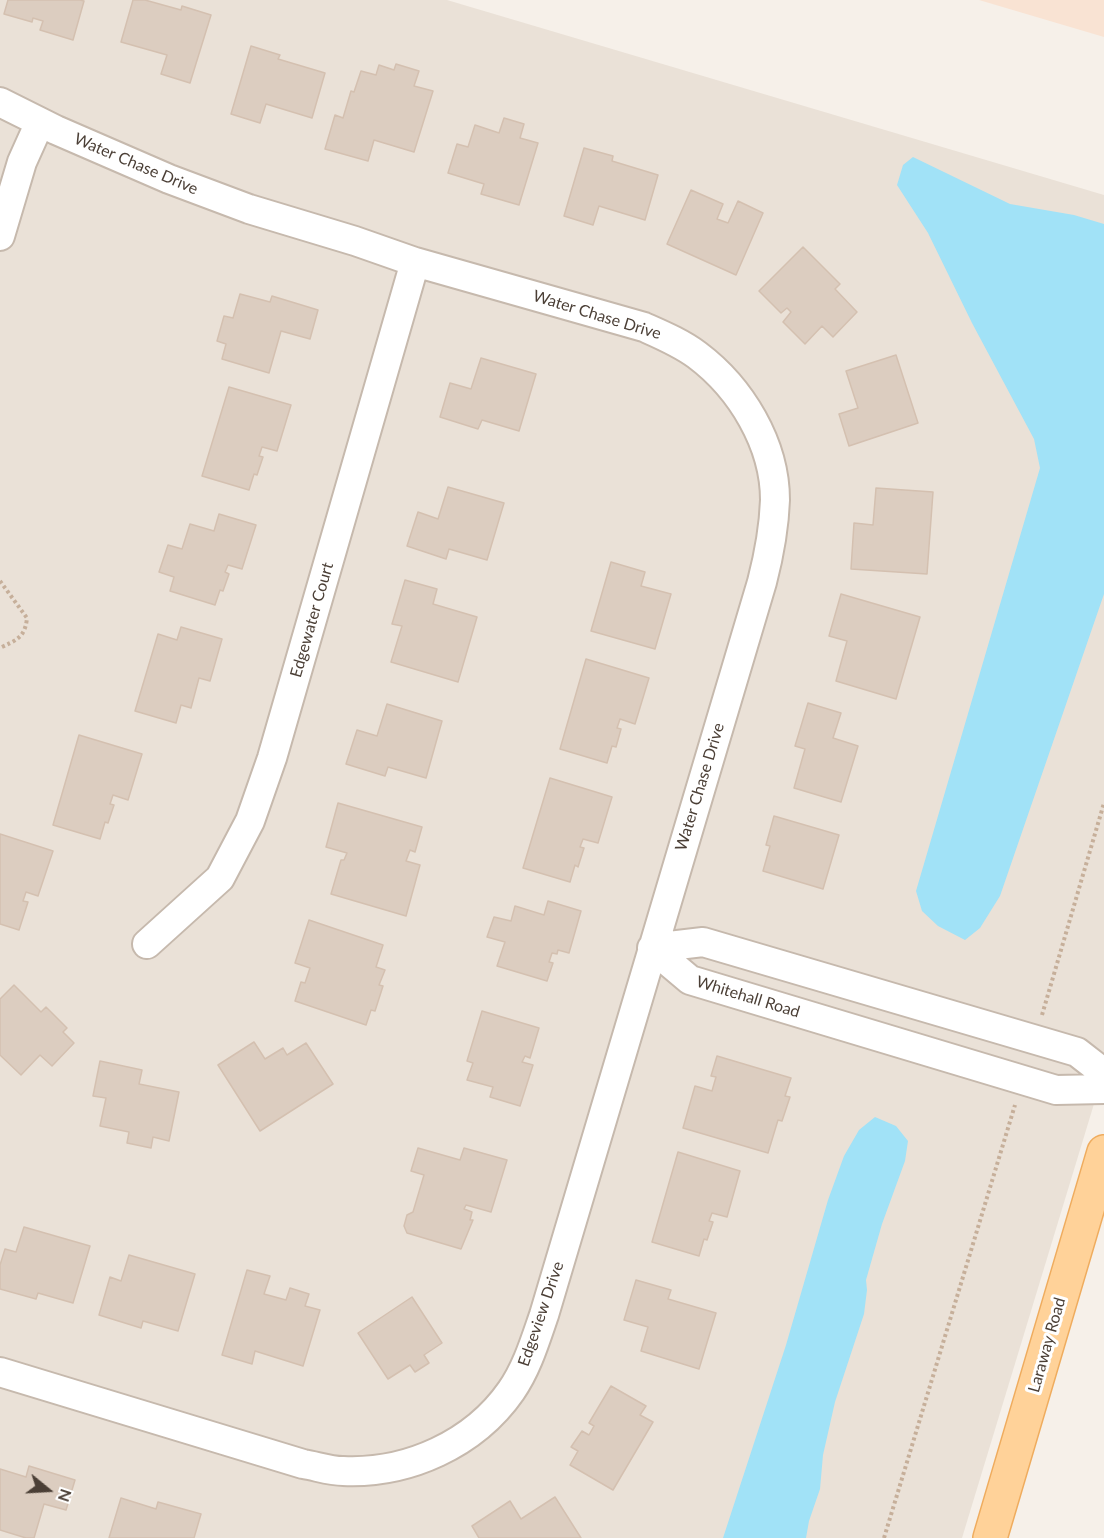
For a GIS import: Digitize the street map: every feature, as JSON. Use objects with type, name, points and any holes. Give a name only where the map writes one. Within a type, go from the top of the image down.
[{"type":"main road","name":"Laraway Road","points":[[990,1538],[1104,1152]]},
{"type":"street","name":"Water Chase Drive","points":[[0,102],[169,179],[249,209],[415,262],[633,324],[672,339],[716,370],[735,390],[762,439],[771,470],[775,498],[773,535],[768,561],[652,948]]},
{"type":"street","points":[[0,236],[22,162],[40,122]]},
{"type":"street","name":"Edgewater Court","points":[[147,944],[220,878],[250,821],[272,758],[415,262]]},
{"type":"street","points":[[652,948],[703,942],[1077,1052],[1104,1073]]},
{"type":"street","name":"Whitehall Road","points":[[652,948],[690,980],[1056,1090],[1104,1089]]},
{"type":"street","name":"Edgeview Drive","points":[[0,1372],[303,1464],[342,1471],[384,1469],[405,1465],[432,1455],[458,1441],[487,1419],[512,1390],[530,1356],[652,948]]},
{"type":"path","points":[[0,581],[27,618],[26,630],[18,639],[0,648]]},
{"type":"path","points":[[1035,1040],[1104,803]]},
{"type":"path","points":[[884,1538],[1023,1080]]},
{"type":"shaded area","points":[[0,0],[447,0],[1104,195],[1104,1071],[962,1538],[0,1538]]},
{"type":"shaded area","points":[[979,0],[1104,0],[1104,37]]},
{"type":"water","points":[[913,157],[1010,204],[1074,215],[1104,224],[1104,594],[1000,896],[980,928],[965,940],[938,926],[922,911],[916,891],[1040,468],[1034,439],[972,323],[928,233],[897,185],[903,165]]},
{"type":"water","points":[[875,1117],[896,1126],[908,1141],[905,1161],[882,1224],[866,1280],[864,1314],[835,1402],[823,1455],[820,1489],[806,1538],[723,1538],[786,1345],[828,1200],[844,1156],[859,1130]]},
{"type":"building","points":[[8,0],[84,1],[73,40],[40,30],[43,21],[33,18],[32,22],[4,14]]},
{"type":"building","points":[[133,0],[145,0],[181,10],[182,6],[211,15],[190,83],[161,74],[167,55],[121,42]]},
{"type":"building","points":[[251,46],[280,55],[278,59],[325,73],[312,118],[266,104],[260,123],[231,114]]},
{"type":"building","points":[[396,64],[419,71],[414,86],[433,91],[414,152],[374,140],[368,161],[325,149],[335,115],[343,118],[351,91],[354,92],[361,71],[376,75],[379,65],[394,70]]},
{"type":"building","points":[[504,118],[524,124],[520,138],[538,143],[519,205],[481,194],[484,184],[448,173],[457,144],[468,147],[475,125],[499,133]]},
{"type":"building","points":[[584,148],[613,156],[612,161],[658,175],[645,220],[599,206],[593,225],[564,216]]},
{"type":"building","points":[[691,190],[723,204],[717,219],[728,223],[738,201],[763,213],[736,275],[667,244]]},
{"type":"building","points":[[803,247],[840,284],[835,289],[857,312],[833,337],[822,326],[805,344],[783,322],[791,312],[787,308],[781,313],[759,291]]},
{"type":"building","points":[[240,294],[270,302],[272,296],[318,310],[310,339],[281,331],[269,373],[222,359],[226,344],[217,341],[224,316],[233,318]]},
{"type":"building","points":[[896,355],[918,423],[849,446],[839,414],[858,408],[846,371]]},
{"type":"building","points":[[481,358],[536,374],[519,431],[482,420],[478,429],[440,417],[450,383],[471,389]]},
{"type":"building","points":[[229,387],[291,405],[277,451],[262,447],[259,456],[263,457],[249,490],[202,476]]},
{"type":"building","points":[[448,487],[504,503],[487,560],[449,549],[446,559],[407,546],[418,512],[438,519]]},
{"type":"building","points":[[876,488],[933,492],[927,574],[851,569],[854,523],[873,525]]},
{"type":"building","points":[[219,514],[256,525],[242,569],[228,565],[225,572],[229,574],[215,605],[170,591],[174,577],[159,572],[168,545],[182,549],[190,524],[214,531]]},
{"type":"building","points":[[611,562],[645,572],[641,586],[671,594],[655,649],[591,631]]},
{"type":"building","points":[[405,580],[437,589],[433,604],[477,617],[458,682],[391,662],[402,626],[392,624]]},
{"type":"building","points":[[841,594],[920,617],[896,699],[836,681],[847,641],[829,636]]},
{"type":"building","points":[[181,627],[222,639],[210,681],[199,678],[191,708],[181,705],[176,723],[135,711],[158,634],[177,640]]},
{"type":"building","points":[[586,659],[649,678],[635,724],[620,719],[617,728],[621,729],[616,747],[612,746],[607,763],[560,749]]},
{"type":"building","points":[[808,703],[841,713],[833,738],[858,746],[841,802],[794,788],[805,749],[795,746]]},
{"type":"building","points":[[387,704],[442,721],[426,778],[388,767],[385,776],[346,764],[357,730],[377,736]]},
{"type":"building","points":[[79,735],[142,754],[128,800],[113,795],[110,804],[114,805],[108,823],[105,822],[100,839],[53,825]]},
{"type":"building","points":[[550,778],[612,797],[598,843],[583,839],[580,847],[584,848],[578,867],[575,865],[570,882],[523,868]]},
{"type":"building","points":[[338,803],[422,827],[415,852],[410,850],[406,861],[420,865],[406,916],[331,894],[341,860],[344,860],[347,853],[326,847]]},
{"type":"building","points":[[774,816],[839,835],[823,889],[763,871],[770,846],[766,845]]},
{"type":"building","points":[[0,834],[53,851],[38,896],[26,892],[23,901],[28,902],[19,930],[0,924]]},
{"type":"building","points":[[548,901],[581,911],[569,953],[558,950],[557,954],[552,953],[549,962],[553,963],[547,981],[497,966],[505,942],[487,937],[494,917],[511,921],[515,906],[544,915]]},
{"type":"building","points":[[309,920],[383,945],[376,967],[385,970],[379,985],[383,986],[375,1011],[371,1010],[366,1025],[295,1001],[301,982],[305,983],[310,968],[295,963]]},
{"type":"building","points":[[14,985],[41,1012],[46,1007],[67,1028],[63,1032],[74,1043],[52,1066],[40,1055],[21,1075],[0,1055],[0,999]]},
{"type":"building","points":[[482,1011],[539,1028],[530,1058],[525,1056],[522,1062],[533,1065],[520,1106],[490,1097],[493,1087],[467,1080],[473,1063],[467,1061]]},
{"type":"building","points":[[254,1042],[265,1059],[283,1048],[287,1055],[306,1043],[333,1084],[260,1131],[218,1065]]},
{"type":"building","points":[[717,1056],[791,1078],[785,1096],[790,1097],[782,1121],[778,1120],[768,1153],[683,1128],[695,1086],[712,1091],[716,1077],[711,1076]]},
{"type":"building","points":[[100,1061],[142,1070],[139,1084],[179,1092],[169,1141],[153,1137],[151,1148],[127,1143],[129,1132],[100,1126],[106,1098],[93,1096]]},
{"type":"building","points":[[418,1148],[460,1160],[464,1148],[507,1160],[491,1212],[466,1205],[464,1209],[472,1212],[470,1220],[473,1220],[461,1249],[407,1233],[404,1226],[407,1215],[413,1212],[424,1175],[411,1171]]},
{"type":"building","points":[[678,1152],[740,1171],[727,1217],[712,1213],[709,1221],[713,1222],[707,1240],[704,1239],[699,1256],[652,1242]]},
{"type":"building","points":[[24,1227],[90,1246],[73,1303],[38,1293],[36,1299],[0,1289],[0,1265],[5,1249],[16,1252]]},
{"type":"building","points":[[129,1255],[195,1274],[178,1331],[143,1321],[141,1328],[99,1315],[110,1277],[121,1281]]},
{"type":"building","points":[[247,1270],[270,1276],[264,1294],[286,1300],[290,1288],[309,1294],[305,1306],[320,1310],[303,1366],[255,1351],[252,1364],[222,1355]]},
{"type":"building","points":[[636,1280],[671,1290],[668,1299],[716,1313],[699,1369],[641,1351],[648,1327],[624,1320]]},
{"type":"building","points":[[412,1297],[442,1343],[424,1355],[429,1363],[415,1372],[410,1365],[388,1379],[358,1333]]},
{"type":"building","points":[[611,1386],[646,1406],[640,1415],[653,1422],[613,1490],[570,1465],[578,1451],[571,1447],[582,1431],[589,1435],[594,1426],[589,1423]]},
{"type":"building","points":[[29,1466],[75,1480],[66,1510],[44,1504],[34,1538],[26,1538],[0,1530],[0,1469],[26,1477]]},
{"type":"building","points":[[555,1497],[581,1538],[479,1538],[472,1526],[510,1501],[521,1519]]},
{"type":"building","points":[[121,1498],[156,1509],[158,1502],[201,1514],[194,1538],[109,1538]]}]
